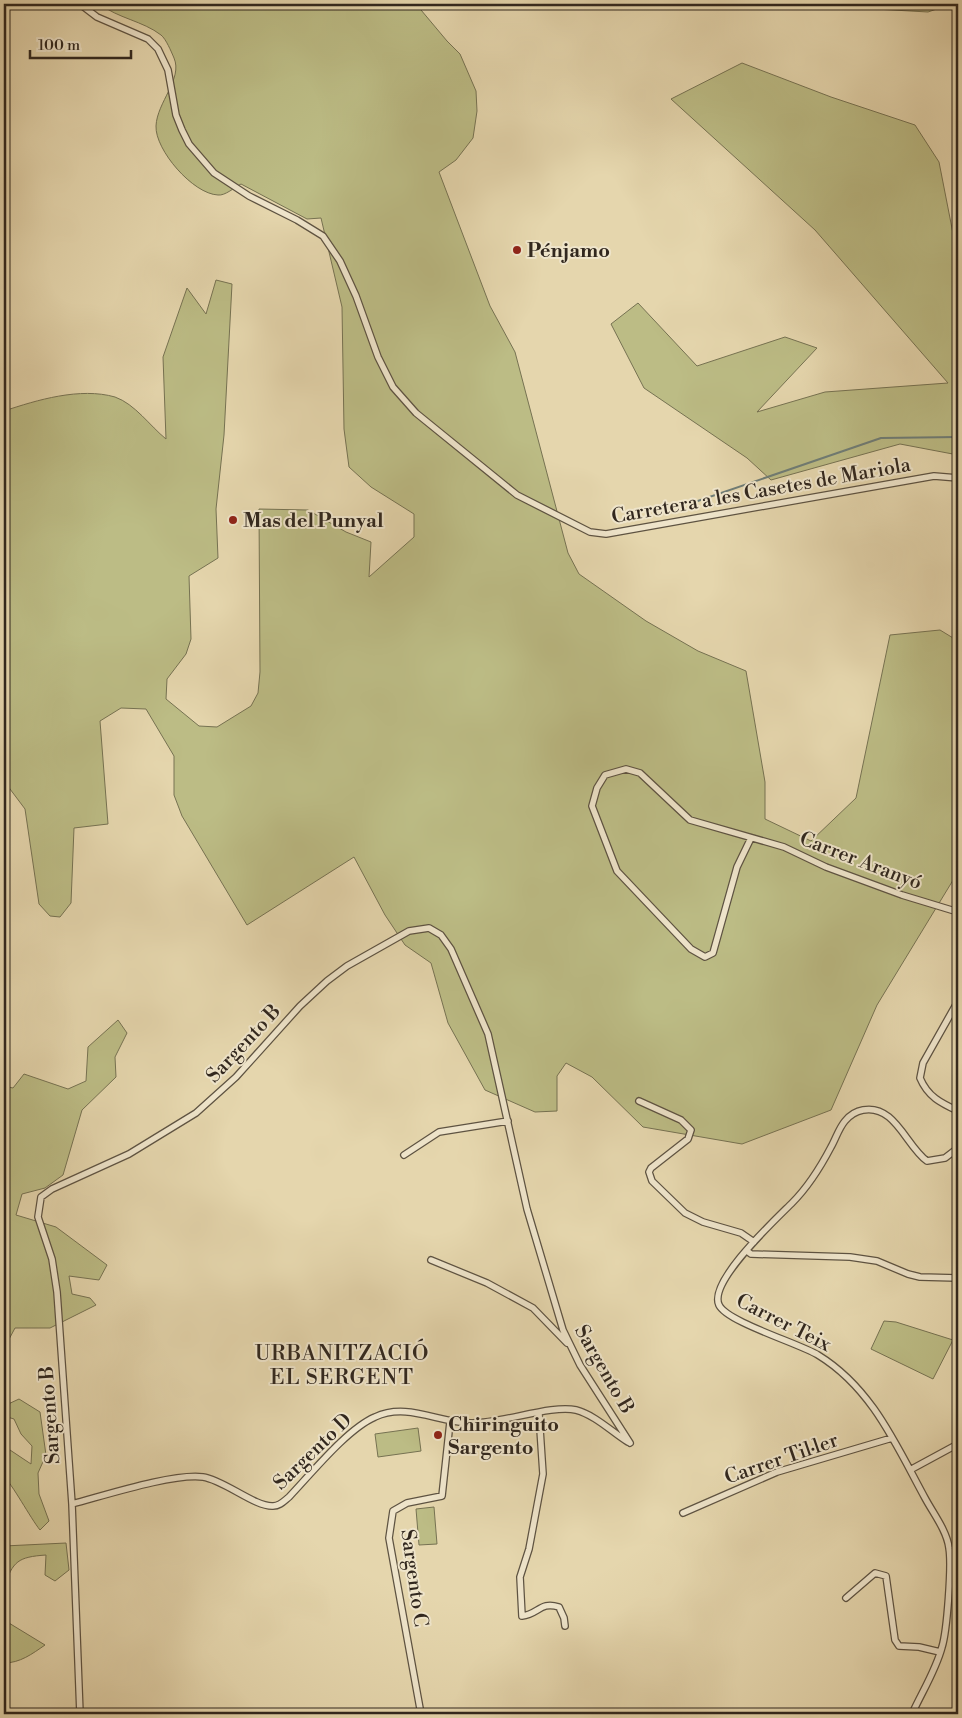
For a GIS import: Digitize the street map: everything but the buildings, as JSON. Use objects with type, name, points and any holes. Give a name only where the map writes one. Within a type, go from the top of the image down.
[{"type":"street","name":"Carretera a les Casetes de Mariola","points":[[80,4],[97,17],[148,39],[158,49],[168,70],[176,115],[182,130],[204,162],[214,173],[249,196],[297,220],[323,236],[340,261],[356,296],[378,357],[393,387],[416,413],[517,495],[590,532],[606,534],[934,476],[958,478]]},
{"type":"street","name":"Carrer Aranyó","points":[[751,838],[737,867],[713,952],[705,957],[690,949],[617,870],[592,806],[597,788],[605,775],[626,769],[640,774],[690,820],[784,847],[826,867],[902,895],[958,912]]},
{"type":"street","name":"Sargento B","points":[[80,1714],[72,1504],[55,1278],[52,1259],[38,1217],[38,1204],[46,1192],[129,1154],[196,1113],[236,1077],[300,1006],[327,981],[366,955],[409,931],[423,927],[429,928],[441,935],[456,960],[490,1042],[527,1209],[560,1322],[580,1365],[630,1443]]},
{"type":"street","points":[[958,1001],[923,1063],[920,1078],[929,1094],[958,1112]]},
{"type":"street","points":[[639,1101],[681,1120],[691,1130],[688,1139],[651,1168],[649,1172],[652,1181],[680,1210],[690,1216],[741,1234],[754,1242]]},
{"type":"street","points":[[958,1148],[945,1158],[928,1161],[886,1114],[879,1111],[862,1110],[846,1120],[806,1188],[747,1251],[751,1254],[850,1256],[877,1261],[920,1277],[958,1278]]},
{"type":"street","points":[[404,1155],[439,1132],[508,1121]]},
{"type":"street","name":"Carrer Teix","points":[[747,1251],[725,1276],[717,1290],[718,1304],[731,1317],[816,1354],[832,1365],[869,1399],[910,1470],[949,1547],[945,1629],[940,1652],[912,1714]]},
{"type":"street","points":[[431,1260],[487,1283],[533,1308],[571,1346]]},
{"type":"street","name":"Sargento D","points":[[72,1504],[168,1481],[198,1477],[225,1484],[267,1506],[277,1505],[289,1496],[356,1429],[373,1417],[388,1412],[402,1411],[450,1422],[489,1423],[561,1409],[578,1411],[630,1443]]},
{"type":"street","points":[[539,1414],[543,1474],[530,1549],[520,1577],[522,1616],[530,1615],[543,1605],[550,1604],[559,1608],[565,1626]]},
{"type":"street","name":"Sargento C","points":[[421,1714],[389,1538],[393,1511],[407,1503],[442,1496],[450,1422]]},
{"type":"street","name":"Carrer Til·ler","points":[[682,1513],[777,1472],[892,1438]]},
{"type":"street","points":[[910,1470],[958,1444]]},
{"type":"street","points":[[846,1598],[875,1573],[886,1576],[895,1640],[899,1646],[919,1647],[940,1652]]},
{"type":"green space","points":[[100,4],[416,4],[460,54],[476,91],[477,111],[473,138],[456,160],[439,172],[490,306],[515,352],[568,553],[579,574],[646,621],[698,651],[746,671],[765,782],[765,819],[811,841],[856,798],[890,635],[940,630],[958,641],[958,872],[877,1005],[831,1110],[742,1144],[643,1127],[592,1077],[566,1063],[557,1076],[557,1111],[535,1112],[485,1090],[448,1023],[431,963],[405,945],[385,915],[354,857],[247,925],[182,816],[174,795],[174,756],[146,709],[121,708],[100,721],[108,824],[74,828],[71,903],[60,917],[50,916],[39,904],[25,809],[4,781],[4,411],[59,396],[88,393],[102,394],[122,400],[166,439],[163,357],[187,288],[206,314],[216,280],[232,284],[224,435],[216,509],[218,558],[189,576],[191,639],[186,654],[167,679],[166,699],[199,726],[217,727],[251,706],[258,693],[260,672],[259,509],[308,510],[346,532],[371,542],[369,577],[414,537],[414,514],[371,487],[349,467],[344,429],[342,307],[321,218],[307,219],[241,184],[227,193],[218,195],[208,193],[187,179],[169,158],[157,136],[157,117],[173,82],[176,66],[168,45],[163,37],[154,30],[114,13]]},
{"type":"green space","points":[[846,4],[951,4],[928,12],[840,7]]},
{"type":"green space","points":[[742,63],[831,97],[915,125],[939,162],[958,259],[958,455],[900,444],[771,480],[747,458],[644,388],[611,324],[638,303],[697,366],[785,337],[817,348],[757,412],[825,392],[948,383],[815,230],[671,99]]},
{"type":"green space","points":[[118,1020],[127,1033],[115,1057],[116,1077],[82,1110],[63,1175],[45,1188],[22,1194],[16,1215],[56,1227],[107,1265],[99,1280],[69,1276],[72,1294],[90,1298],[96,1305],[50,1328],[15,1328],[7,1343],[4,1393],[4,1086],[13,1088],[24,1074],[68,1089],[86,1081],[88,1047]]},
{"type":"green space","points":[[884,1321],[896,1322],[953,1340],[933,1379],[871,1349]]},
{"type":"green space","points":[[19,1399],[40,1412],[46,1455],[38,1473],[39,1494],[49,1521],[40,1530],[4,1477],[4,1446],[31,1464],[32,1446],[21,1434],[14,1419],[4,1416],[4,1406]]},
{"type":"green space","points":[[418,1428],[421,1451],[378,1457],[375,1434]]},
{"type":"green space","points":[[434,1507],[437,1544],[419,1545],[416,1509]]},
{"type":"green space","points":[[66,1543],[69,1570],[55,1581],[45,1575],[46,1555],[37,1556],[18,1562],[10,1571],[4,1587],[4,1546]]},
{"type":"green space","points":[[4,1620],[45,1645],[21,1660],[4,1663]]},
{"type":"waterway","points":[[689,504],[881,438],[958,437]]},
{"type":"place","name":"Pénjamo","points":[[517,250]]},
{"type":"place","name":"Mas del Punyal","points":[[233,520]]},
{"type":"place","name":"Chiringuito Sargento","points":[[438,1435]]},
{"type":"district","name":"URBANITZACIÓ EL SERGENT","points":[[342,1365]]}]
